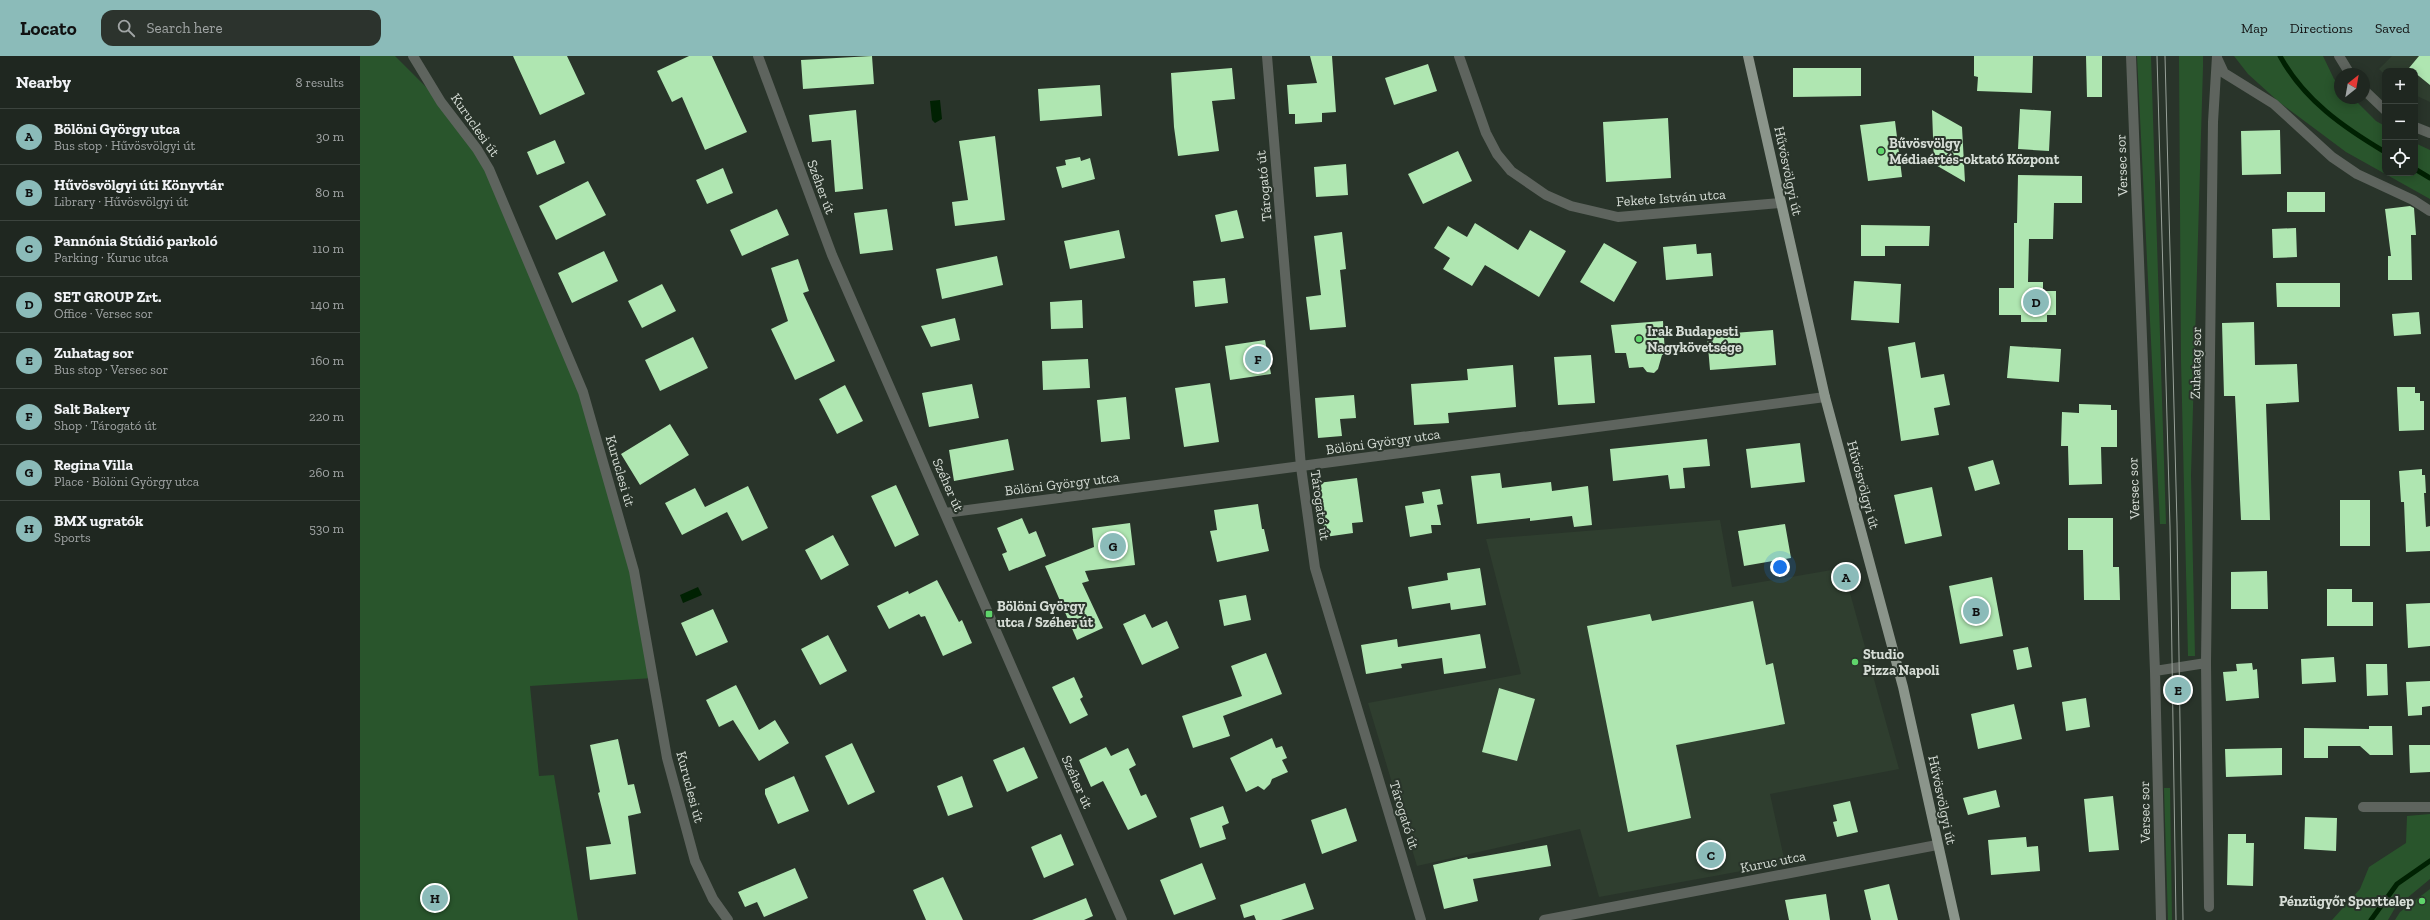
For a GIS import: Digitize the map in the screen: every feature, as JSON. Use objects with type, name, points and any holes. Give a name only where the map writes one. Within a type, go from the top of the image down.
[{"type":"main road","name":"Hűvösvölgyi út","points":[[1748,56],[1780,204],[1825,397],[1903,687],[1937,845],[1955,920]]},
{"type":"street","name":"Kuruclesi út","points":[[413,56],[441,102],[477,149],[488,170],[583,392],[634,571],[667,758],[691,847],[695,861],[713,899],[728,920]]},
{"type":"street","name":"Széher út","points":[[758,56],[832,255],[1122,920]]},
{"type":"street","name":"Tárogató út","points":[[1268,56],[1300,467],[1315,568],[1421,920]]},
{"type":"street","name":"Fekete István utca","points":[[1459,56],[1486,133],[1497,154],[1511,171],[1546,196],[1571,206],[1618,217],[1780,204]]},
{"type":"street","name":"Versec sor","points":[[2131,56],[2155,671],[2161,920]]},
{"type":"street","points":[[2339,56],[2346,68]]},
{"type":"street","name":"Zuhatag sor","points":[[2217,58],[2224,73],[2274,104],[2332,157],[2357,174],[2413,200],[2430,211]]},
{"type":"street","name":"Zuhatag sor","points":[[2209,906],[2206,664],[2213,122],[2217,58]]},
{"type":"street","points":[[2370,96],[2382,107]]},
{"type":"street","points":[[2418,128],[2430,133]]},
{"type":"street","name":"Bölöni György utca","points":[[945,513],[1825,397]]},
{"type":"street","points":[[2155,671],[2206,664]]},
{"type":"street","points":[[2364,807],[2430,807]]},
{"type":"street","name":"Kuruc utca","points":[[1544,920],[1937,845]]},
{"type":"shaded area","points":[[360,56],[395,56],[441,102],[477,149],[583,392],[634,571],[653,678],[530,686],[539,776],[554,775],[578,920],[360,920]]},
{"type":"shaded area","points":[[2137,56],[2151,56],[2166,524],[2160,524]]},
{"type":"shaded area","points":[[2179,56],[2203,56],[2191,475],[2195,656],[2188,656],[2181,360]]},
{"type":"shaded area","points":[[2234,56],[2323,56],[2334,79],[2334,104],[2359,104],[2376,121],[2382,124],[2382,172],[2346,152],[2279,102],[2248,74]]},
{"type":"shaded area","points":[[2392,56],[2430,56],[2430,102],[2418,96],[2418,68],[2382,68],[2382,72],[2379,69]]},
{"type":"shaded area","points":[[940,100],[942,119],[935,123],[932,120],[930,101]]},
{"type":"shaded area","points":[[2418,144],[2430,150],[2430,199],[2389,176],[2418,176]]},
{"type":"shaded area","points":[[1720,520],[1732,587],[1843,568],[1899,769],[1770,794],[1785,863],[1599,897],[1580,829],[1417,866],[1368,703],[1521,674],[1486,539]]},
{"type":"shaded area","points":[[698,587],[702,595],[683,603],[680,595]]},
{"type":"shaded area","points":[[2164,788],[2170,788],[2172,920],[2168,920]]},
{"type":"shaded area","points":[[2430,814],[2430,879],[2395,908],[2388,920],[2332,920],[2360,889],[2369,867],[2406,843],[2407,816]]},
{"type":"shaded area","name":"Pénzügyőr Sporttelep","points":[[2430,889],[2430,920],[2395,920],[2400,912]]},
{"type":"building","points":[[513,56],[567,56],[585,94],[540,115]]},
{"type":"building","points":[[689,56],[712,56],[747,132],[705,150],[682,97],[672,102],[657,71]]},
{"type":"building","points":[[872,56],[874,84],[803,89],[801,60]]},
{"type":"building","points":[[1310,56],[1332,56],[1336,112],[1322,113],[1322,122],[1295,124],[1295,114],[1289,114],[1287,85],[1317,83]]},
{"type":"building","points":[[1974,56],[2033,56],[2032,93],[1977,91],[1978,77],[1974,76]]},
{"type":"building","points":[[2086,56],[2102,56],[2102,97],[2087,97]]},
{"type":"building","points":[[2419,56],[2430,56],[2430,85],[2418,75],[2418,68],[2409,68]]},
{"type":"building","points":[[1428,64],[1437,91],[1394,105],[1385,78]]},
{"type":"building","points":[[1232,68],[1235,99],[1212,101],[1219,151],[1178,156],[1174,127],[1171,73]]},
{"type":"building","points":[[1793,68],[1861,68],[1861,96],[1793,97]]},
{"type":"building","points":[[1100,85],[1102,116],[1040,121],[1038,89]]},
{"type":"building","points":[[2020,109],[2051,111],[2049,151],[2018,149]]},
{"type":"building","points":[[856,110],[863,189],[835,192],[831,140],[812,142],[809,115]]},
{"type":"building","points":[[1932,110],[1962,127],[1965,182],[1934,164]]},
{"type":"building","points":[[1668,118],[1671,178],[1606,182],[1603,122]]},
{"type":"building","name":"Bűvösvölgy Médiaértés-oktató Központ","points":[[1895,121],[1902,177],[1868,181],[1860,125]]},
{"type":"building","points":[[2280,130],[2281,174],[2242,175],[2241,131]]},
{"type":"building","points":[[995,136],[1005,220],[955,226],[952,202],[968,200],[959,141]]},
{"type":"building","points":[[555,140],[565,163],[537,175],[527,152]]},
{"type":"building","points":[[1458,151],[1472,181],[1423,204],[1408,174]]},
{"type":"building","points":[[1080,157],[1081,161],[1090,158],[1095,179],[1062,188],[1056,167],[1066,165],[1065,160]]},
{"type":"building","points":[[1346,164],[1348,195],[1316,197],[1314,167]]},
{"type":"building","points":[[723,168],[733,193],[707,204],[696,180]]},
{"type":"building","points":[[2018,175],[2082,176],[2082,203],[2054,203],[2053,239],[2029,239],[2028,282],[2043,282],[2043,291],[2056,291],[2056,315],[2047,315],[2047,322],[2021,322],[2021,315],[1999,315],[1999,288],[2014,288],[2014,223],[2017,223]]},
{"type":"building","points":[[588,181],[606,215],[556,240],[539,206]]},
{"type":"building","points":[[2287,192],[2325,192],[2325,212],[2287,212]]},
{"type":"building","points":[[2410,206],[2414,208],[2416,235],[2411,235],[2412,280],[2388,280],[2388,256],[2391,256],[2385,209]]},
{"type":"building","points":[[777,209],[789,235],[742,256],[730,230]]},
{"type":"building","points":[[887,209],[893,250],[860,254],[854,213]]},
{"type":"building","points":[[1237,210],[1244,238],[1221,242],[1215,215]]},
{"type":"building","points":[[1475,223],[1518,250],[1530,230],[1566,251],[1539,297],[1485,265],[1472,286],[1443,269],[1450,258],[1434,248],[1448,226],[1467,237]]},
{"type":"building","points":[[1861,225],[1930,226],[1929,246],[1885,246],[1885,256],[1861,256]]},
{"type":"building","points":[[2296,228],[2297,257],[2273,258],[2272,229]]},
{"type":"building","points":[[1119,230],[1125,258],[1070,269],[1064,241]]},
{"type":"building","points":[[1342,232],[1346,269],[1340,270],[1346,327],[1310,330],[1306,297],[1321,295],[1314,236]]},
{"type":"building","points":[[1604,243],[1637,262],[1614,302],[1580,282]]},
{"type":"building","points":[[1696,244],[1697,254],[1711,253],[1713,276],[1666,280],[1663,247]]},
{"type":"building","points":[[604,251],[618,281],[572,303],[558,273]]},
{"type":"building","points":[[997,256],[1003,285],[942,299],[936,269]]},
{"type":"building","points":[[798,259],[809,291],[803,293],[835,361],[795,380],[771,329],[788,321],[771,268]]},
{"type":"building","points":[[1225,278],[1228,303],[1195,307],[1193,281]]},
{"type":"building","points":[[1854,281],[1901,284],[1899,323],[1851,320]]},
{"type":"building","points":[[2276,283],[2340,283],[2340,307],[2277,307]]},
{"type":"building","points":[[662,284],[676,311],[642,328],[628,301]]},
{"type":"building","points":[[1082,300],[1083,328],[1051,329],[1050,302]]},
{"type":"building","points":[[2419,312],[2421,334],[2394,336],[2392,314]]},
{"type":"building","points":[[955,318],[960,340],[931,347],[921,326]]},
{"type":"building","name":"Irak Budapesti Nagykövetsége","points":[[1663,321],[1665,354],[1662,355],[1658,369],[1654,373],[1647,372],[1643,367],[1629,368],[1626,353],[1615,353],[1611,325]]},
{"type":"building","points":[[2254,322],[2255,365],[2297,364],[2299,402],[2266,404],[2270,520],[2241,520],[2235,396],[2224,396],[2222,323]]},
{"type":"building","points":[[1773,330],[1776,365],[1710,370],[1707,335]]},
{"type":"building","points":[[693,337],[708,368],[660,391],[645,360]]},
{"type":"building","points":[[1265,340],[1271,374],[1230,380],[1225,346]]},
{"type":"building","points":[[1915,342],[1921,378],[1944,374],[1950,405],[1934,408],[1939,435],[1901,441],[1888,347]]},
{"type":"building","points":[[2010,346],[2061,349],[2059,382],[2007,378]]},
{"type":"building","points":[[1591,355],[1595,403],[1558,405],[1554,357]]},
{"type":"building","points":[[1088,359],[1090,388],[1043,390],[1042,361]]},
{"type":"building","points":[[1513,365],[1516,407],[1448,413],[1449,423],[1414,425],[1411,384],[1468,380],[1467,369]]},
{"type":"building","points":[[1210,383],[1219,442],[1184,447],[1175,388]]},
{"type":"building","points":[[972,384],[979,418],[929,427],[922,393]]},
{"type":"building","points":[[845,385],[863,421],[837,434],[819,399]]},
{"type":"building","points":[[2397,387],[2415,387],[2415,393],[2420,393],[2420,401],[2424,401],[2424,430],[2399,431]]},
{"type":"building","points":[[1354,395],[1356,418],[1340,419],[1342,436],[1318,438],[1315,398]]},
{"type":"building","points":[[1126,397],[1130,439],[1101,442],[1097,400]]},
{"type":"building","points":[[2079,404],[2111,405],[2111,410],[2117,410],[2117,447],[2101,447],[2102,484],[2069,485],[2068,446],[2061,446],[2062,412],[2079,413]]},
{"type":"building","points":[[670,424],[689,455],[640,485],[621,454]]},
{"type":"building","points":[[1008,439],[1014,470],[954,481],[949,450]]},
{"type":"building","points":[[1707,439],[1710,466],[1683,468],[1685,488],[1670,489],[1668,475],[1613,481],[1610,449]]},
{"type":"building","points":[[1800,443],[1805,482],[1751,488],[1746,449]]},
{"type":"building","points":[[1993,460],[2000,484],[1975,491],[1968,467]]},
{"type":"building","points":[[2422,469],[2422,475],[2425,475],[2426,493],[2424,493],[2426,527],[2430,526],[2430,551],[2406,552],[2404,502],[2401,502],[2399,471]]},
{"type":"building","points":[[1500,473],[1502,488],[1551,482],[1552,491],[1588,486],[1592,525],[1574,527],[1572,516],[1530,521],[1530,518],[1477,524],[1471,476]]},
{"type":"building","points":[[1357,478],[1363,522],[1352,523],[1353,533],[1325,537],[1318,483]]},
{"type":"building","points":[[896,485],[919,535],[895,547],[871,496]]},
{"type":"building","points":[[748,486],[768,528],[742,541],[727,512],[682,535],[665,503],[695,488],[705,507]]},
{"type":"building","points":[[1932,487],[1942,536],[1905,544],[1894,495]]},
{"type":"building","points":[[1440,489],[1443,504],[1437,505],[1441,525],[1431,525],[1432,533],[1410,537],[1405,506],[1424,503],[1422,492]]},
{"type":"building","points":[[2340,500],[2370,500],[2370,546],[2340,546]]},
{"type":"building","points":[[1258,504],[1262,529],[1264,529],[1269,551],[1217,562],[1210,531],[1217,530],[1214,510]]},
{"type":"building","points":[[1022,518],[1029,534],[1036,531],[1046,556],[1009,571],[1002,554],[1007,552],[997,528]]},
{"type":"building","points":[[2068,518],[2113,518],[2113,567],[2119,567],[2120,600],[2084,600],[2083,550],[2068,550]]},
{"type":"building","points":[[1130,523],[1135,565],[1085,571],[1089,581],[1082,583],[1103,628],[1077,640],[1045,566],[1094,547],[1092,528]]},
{"type":"building","points":[[1785,524],[1791,558],[1744,566],[1738,531]]},
{"type":"building","points":[[833,535],[849,565],[821,580],[805,550]]},
{"type":"building","points":[[1480,568],[1486,605],[1451,610],[1450,603],[1412,609],[1408,587],[1448,580],[1447,573]]},
{"type":"building","points":[[2267,571],[2268,609],[2231,609],[2231,572]]},
{"type":"building","points":[[1992,577],[2003,636],[1960,644],[1949,586]]},
{"type":"building","points":[[937,580],[959,622],[962,620],[972,643],[943,656],[925,616],[921,617],[919,614],[889,629],[877,606],[908,591],[909,594]]},
{"type":"building","points":[[2327,589],[2352,589],[2352,602],[2373,602],[2373,626],[2327,626]]},
{"type":"building","points":[[1246,595],[1251,620],[1224,626],[1219,600]]},
{"type":"building","points":[[1753,601],[1766,665],[1773,663],[1785,724],[1676,745],[1691,818],[1628,832],[1587,626],[1650,614],[1652,621]]},
{"type":"building","points":[[2430,603],[2430,646],[2408,648],[2406,604]]},
{"type":"building","points":[[713,609],[728,642],[696,656],[681,623]]},
{"type":"building","points":[[1145,614],[1152,628],[1167,621],[1179,648],[1142,665],[1123,624]]},
{"type":"building","points":[[1480,634],[1486,668],[1444,674],[1442,658],[1401,664],[1402,668],[1366,674],[1361,645],[1397,639],[1398,647]]},
{"type":"building","points":[[828,635],[847,671],[820,685],[801,649]]},
{"type":"building","points":[[2028,647],[2032,667],[2017,670],[2013,650]]},
{"type":"building","points":[[1266,653],[1282,694],[1223,716],[1230,736],[1193,748],[1182,716],[1242,696],[1231,666]]},
{"type":"building","points":[[2334,657],[2336,682],[2302,684],[2301,659]]},
{"type":"building","points":[[2252,663],[2253,670],[2257,669],[2259,698],[2226,701],[2223,672],[2237,671],[2236,664]]},
{"type":"building","points":[[2366,664],[2387,664],[2388,695],[2367,696]]},
{"type":"building","points":[[1074,677],[1083,697],[1080,699],[1088,715],[1070,724],[1052,687]]},
{"type":"building","points":[[2430,681],[2430,706],[2422,707],[2422,715],[2408,716],[2406,682]]},
{"type":"building","points":[[736,685],[759,730],[775,720],[789,743],[759,761],[733,720],[719,727],[706,700]]},
{"type":"building","points":[[1499,688],[1535,699],[1517,761],[1482,752]]},
{"type":"building","points":[[2086,698],[2090,727],[2066,731],[2062,702]]},
{"type":"building","points":[[2014,704],[2022,739],[1978,749],[1971,714]]},
{"type":"building","points":[[2369,726],[2392,726],[2393,755],[2370,755],[2360,746],[2328,746],[2328,758],[2304,758],[2304,728],[2369,729]]},
{"type":"building","points":[[1272,738],[1276,748],[1282,746],[1287,758],[1282,760],[1288,772],[1272,779],[1270,784],[1264,790],[1258,786],[1246,792],[1230,758]]},
{"type":"building","points":[[618,739],[628,785],[634,784],[641,813],[628,816],[636,874],[590,880],[586,847],[611,844],[598,793],[600,792],[590,745]]},
{"type":"building","points":[[852,743],[875,792],[848,805],[825,756]]},
{"type":"building","points":[[2409,745],[2430,745],[2430,772],[2410,773]]},
{"type":"building","points":[[1024,747],[1038,778],[1007,792],[993,760]]},
{"type":"building","points":[[1106,747],[1111,756],[1128,748],[1136,765],[1129,769],[1141,796],[1146,794],[1157,817],[1128,830],[1103,781],[1091,787],[1079,760]]},
{"type":"building","points":[[2282,748],[2282,775],[2226,777],[2225,749]]},
{"type":"building","points":[[794,776],[809,811],[778,824],[765,794],[765,789]]},
{"type":"building","points":[[962,776],[973,807],[948,816],[937,786]]},
{"type":"building","points":[[1996,790],[2000,807],[1968,815],[1963,798]]},
{"type":"building","points":[[2113,796],[2119,850],[2089,852],[2084,799]]},
{"type":"building","points":[[1850,801],[1858,832],[1837,837],[1833,822],[1837,821],[1833,805]]},
{"type":"building","points":[[1223,806],[1229,823],[1222,826],[1226,839],[1200,848],[1190,818]]},
{"type":"building","points":[[1346,808],[1357,841],[1322,854],[1311,820]]},
{"type":"building","points":[[2305,817],[2337,818],[2336,851],[2304,849]]},
{"type":"building","points":[[1061,834],[1074,865],[1044,878],[1031,847]]},
{"type":"building","points":[[2228,834],[2246,834],[2246,843],[2254,843],[2253,886],[2227,885]]},
{"type":"building","points":[[2026,837],[2027,847],[2038,846],[2040,871],[1991,875],[1988,840]]},
{"type":"building","points":[[1547,845],[1551,866],[1473,879],[1478,901],[1444,909],[1433,865],[1467,857],[1468,859]]},
{"type":"building","points":[[1202,863],[1216,899],[1174,915],[1160,880]]},
{"type":"building","points":[[795,868],[808,898],[764,917],[757,902],[745,907],[738,892]]},
{"type":"building","points":[[943,877],[963,920],[926,920],[913,890]]},
{"type":"building","points":[[1305,883],[1314,909],[1281,920],[1256,920],[1254,915],[1244,918],[1240,905]]},
{"type":"building","points":[[1889,884],[1898,920],[1871,920],[1864,890]]},
{"type":"building","points":[[1826,894],[1830,920],[1789,920],[1785,900]]},
{"type":"building","points":[[1086,898],[1093,916],[1084,920],[1032,920]]},
{"type":"waterway","points":[[2280,56],[2290,72],[2313,99],[2354,133],[2382,150]]},
{"type":"waterway","points":[[2418,171],[2430,178]]},
{"type":"waterway","points":[[2371,920],[2397,884],[2430,861]]},
{"type":"tram line","points":[[2157,56],[2170,527],[2176,920]]},
{"type":"tram line","points":[[2165,56],[2177,524],[2183,920]]},
{"type":"place","name":"Bűvösvölgy Médiaértés-oktató Központ","points":[[1881,151]]},
{"type":"place","name":"SET GROUP Zrt.","points":[[2036,302]]},
{"type":"place","name":"Irak Budapesti Nagykövetsége","points":[[1639,339]]},
{"type":"place","name":"Salt Bakery","points":[[1258,359]]},
{"type":"place","name":"Regina Villa","points":[[1113,546]]},
{"type":"place","name":"Bölöni György utca","points":[[1846,577]]},
{"type":"place","name":"Hűvösvölgyi úti Könyvtár","points":[[1976,611]]},
{"type":"place","name":"Bölöni György utca / Széher út","points":[[989,614]]},
{"type":"place","name":"Studio Pizza Napoli","points":[[1855,662]]},
{"type":"place","name":"Zuhatag sor","points":[[2178,690]]},
{"type":"place","name":"Pannónia Stúdió parkoló","points":[[1711,855]]},
{"type":"place","name":"BMX ugratók","points":[[435,898]]},
{"type":"place","name":"Pénzügyőr Sporttelep","points":[[2422,901]]}]
